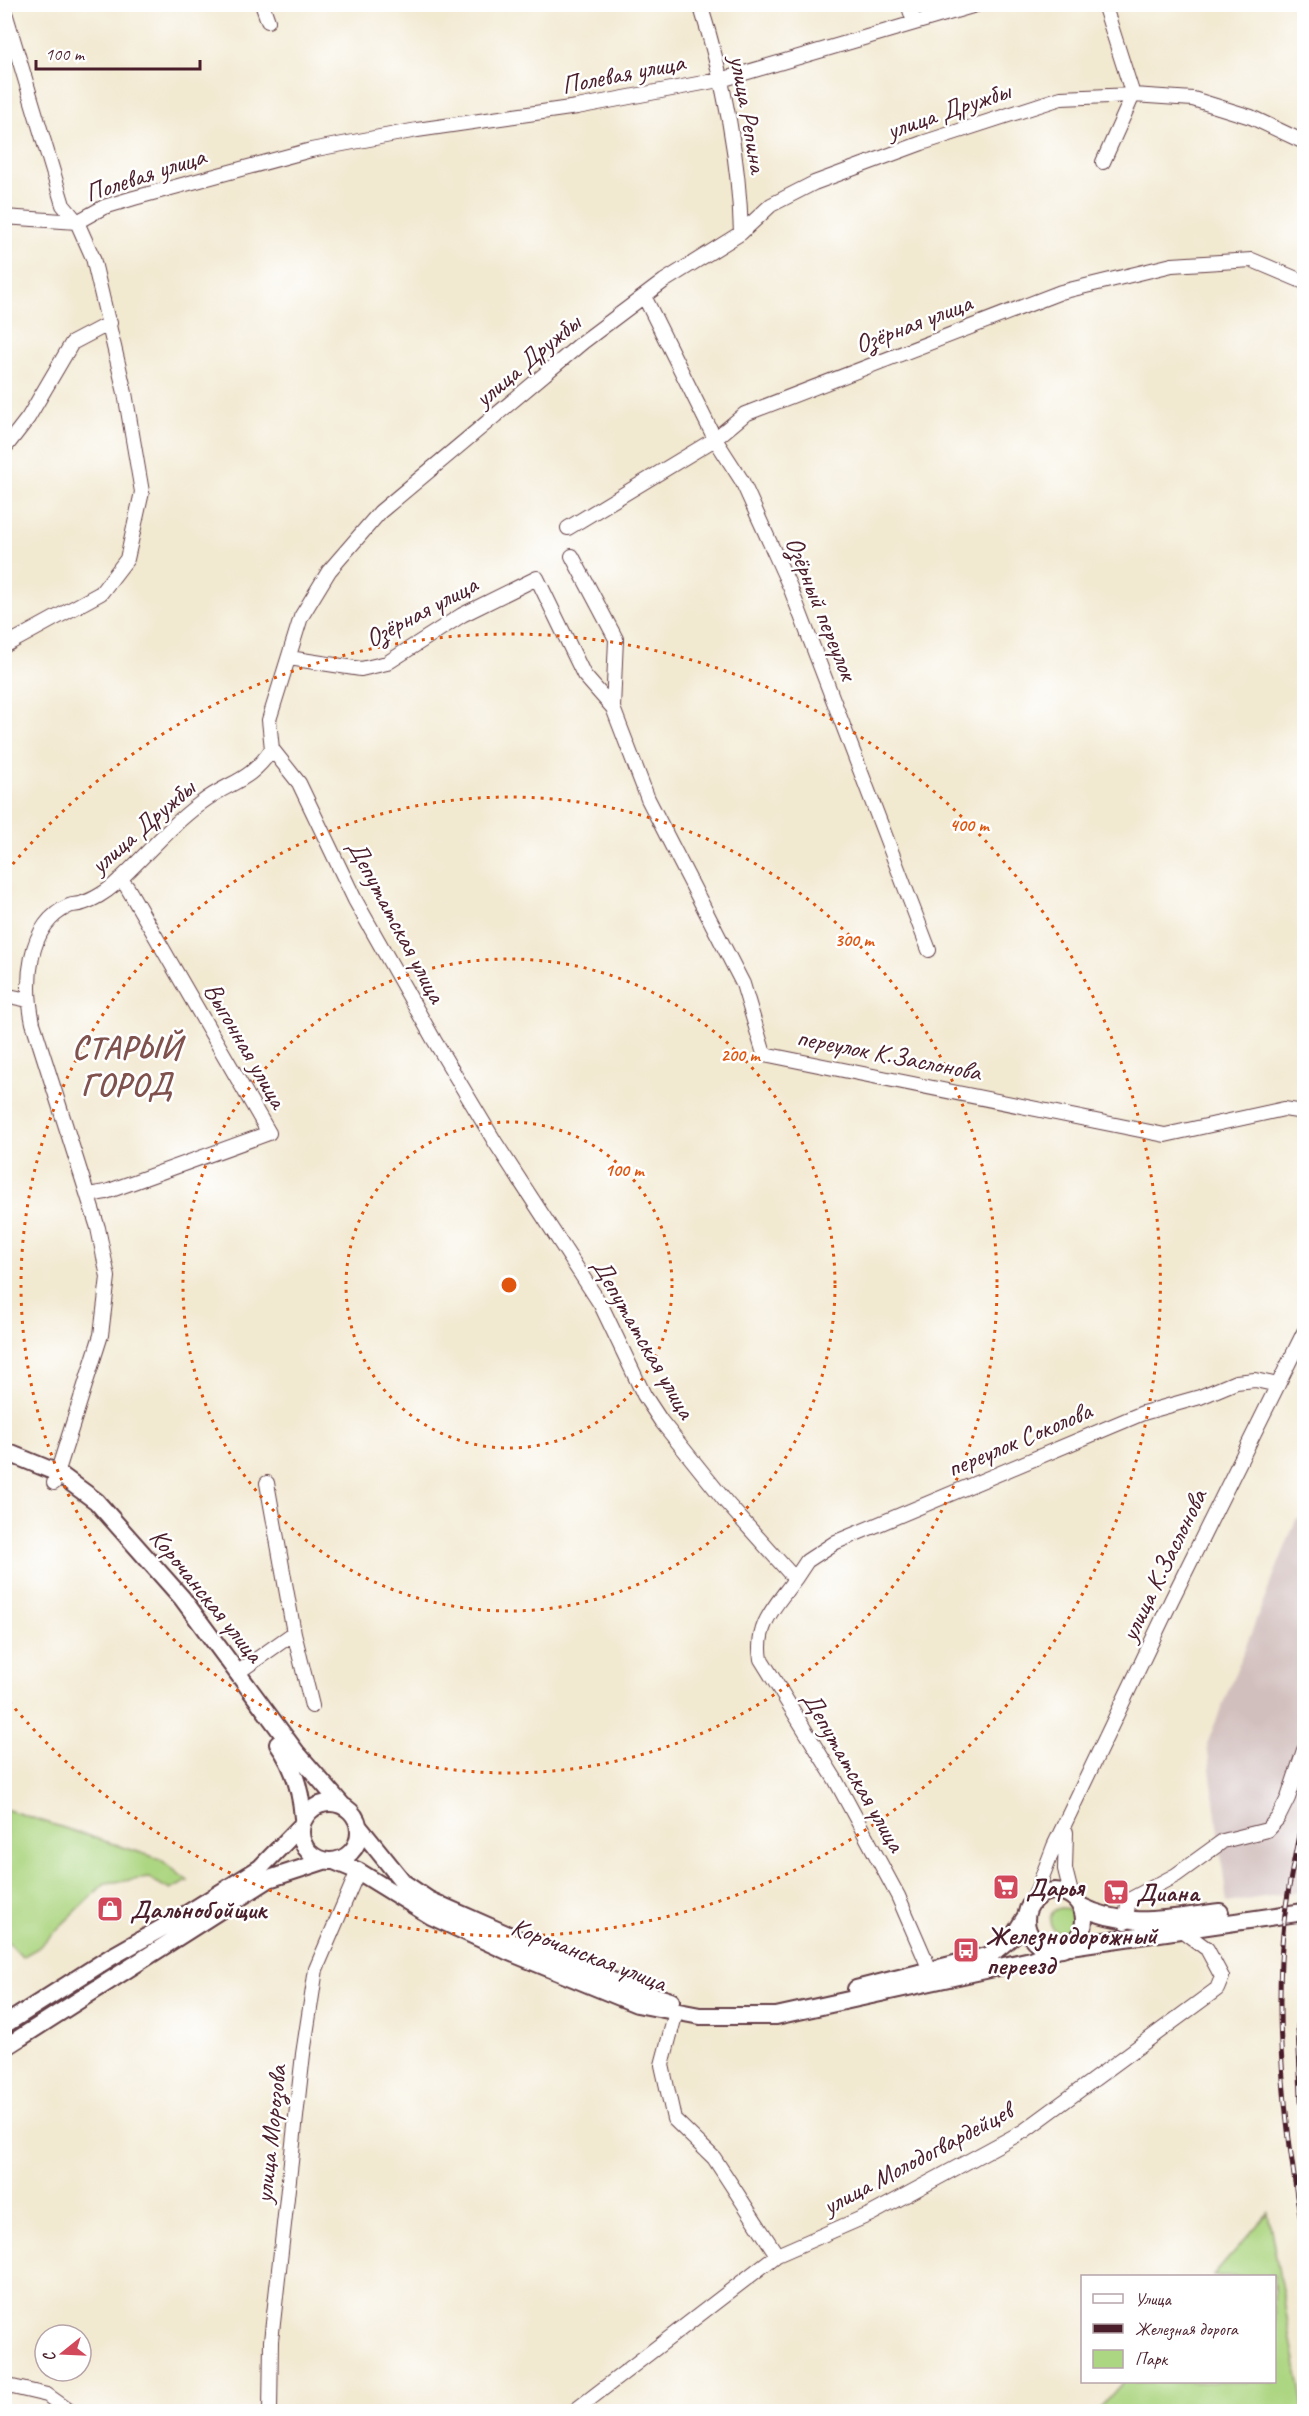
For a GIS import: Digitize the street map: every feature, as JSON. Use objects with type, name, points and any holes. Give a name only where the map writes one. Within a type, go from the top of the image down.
[{"type":"main road","name":"Корочанская улица","points":[[4,1451],[96,1501],[182,1598],[296,1752],[342,1805]]},
{"type":"main road","name":"Корочанская улица","points":[[4,1462],[56,1478],[90,1510],[181,1614],[288,1759],[302,1799],[302,1823]]},
{"type":"main road","points":[[4,2025],[111,1957],[185,1915],[260,1868],[316,1806],[333,1802],[342,1805],[356,1818],[359,1827],[356,1845],[343,1859],[290,1870],[261,1884],[4,2048]]},
{"type":"main road","points":[[302,1823],[303,1845],[315,1858],[329,1861]]},
{"type":"main road","name":"Корочанская улица","points":[[359,1827],[404,1883],[429,1900],[510,1938],[657,1998],[701,2007],[773,2007],[990,1955],[1014,1935],[1029,1909]]},
{"type":"main road","name":"Корочанская улица","points":[[329,1861],[358,1871],[412,1906],[507,1951],[617,1997],[676,2012],[741,2018],[776,2016],[1031,1960],[1062,1948],[1305,1912]]},
{"type":"main road","points":[[1076,1902],[1084,1919],[1079,1936],[1062,1948],[1045,1948],[1033,1940],[1028,1931],[1029,1909],[1051,1892],[1076,1902],[1108,1918],[1125,1922],[1305,1902]]},
{"type":"street","points":[[262,4],[268,21]]},
{"type":"street","name":"улица Репина","points":[[700,4],[720,79],[740,196],[741,233]]},
{"type":"street","points":[[908,4],[914,22]]},
{"type":"street","name":"Полевая улица","points":[[4,646],[101,593],[127,559],[142,492],[132,426],[110,323],[93,258],[77,222],[104,207],[311,150],[417,130],[577,107],[720,79],[979,4]]},
{"type":"street","points":[[1103,162],[1133,95],[1104,4]]},
{"type":"street","points":[[4,9],[63,205],[77,222]]},
{"type":"street","name":"улица Дружбы","points":[[28,1000],[31,954],[48,922],[70,906],[82,904],[106,890],[120,879],[158,839],[202,802],[259,768],[272,749],[269,720],[290,658],[301,616],[323,580],[380,512],[583,342],[644,296],[741,233],[771,205],[814,183],[922,143],[1061,98],[1133,95],[1193,99],[1251,117],[1305,142]]},
{"type":"street","points":[[4,217],[77,222]]},
{"type":"street","name":"Озёрная улица","points":[[568,528],[715,439],[745,414],[1061,292],[1172,265],[1252,260],[1305,282]]},
{"type":"street","name":"Озёрный переулок","points":[[644,296],[715,439],[742,481],[790,587],[929,950]]},
{"type":"street","points":[[4,449],[28,418],[72,343],[110,323]]},
{"type":"street","name":"переулок К.Заслонова","points":[[572,556],[616,639],[613,708]]},
{"type":"street","name":"Озёрная улица","points":[[290,658],[361,669],[387,663],[462,615],[537,578]]},
{"type":"street","name":"переулок К.Заслонова","points":[[537,578],[584,675],[613,708],[648,800],[743,984],[764,1054],[1165,1135],[1284,1109],[1305,1112]]},
{"type":"street","name":"Депутатская улица","points":[[272,749],[299,783],[361,911],[434,1040],[501,1151],[601,1305],[644,1395],[661,1421],[713,1487],[795,1579],[764,1623],[758,1641],[761,1659],[836,1779],[898,1896],[930,1971]]},
{"type":"street","name":"Выгонная улица","points":[[88,1195],[106,1192],[269,1133],[120,879]]},
{"type":"street","points":[[4,995],[28,1000],[88,1195],[108,1277],[101,1335],[56,1478]]},
{"type":"street","name":"улица К.Заслонова","points":[[1029,1909],[1054,1846],[1068,1821],[1172,1599],[1305,1332]]},
{"type":"street","name":"переулок Соколова","points":[[795,1579],[807,1561],[837,1542],[1143,1413],[1200,1397],[1236,1382],[1256,1380],[1278,1385]]},
{"type":"street","points":[[267,1483],[294,1633],[312,1706]]},
{"type":"street","points":[[237,1673],[294,1633]]},
{"type":"street","points":[[1125,1922],[1129,1900],[1176,1875],[1223,1841],[1267,1830],[1278,1818],[1288,1798],[1305,1750]]},
{"type":"street","name":"улица К.Заслонова","points":[[1068,1821],[1065,1869],[1076,1902]]},
{"type":"street","name":"улица Морозова","points":[[270,2412],[272,2330],[303,2054],[316,1969],[358,1871]]},
{"type":"street","name":"улица Молодогвардейцев","points":[[573,2412],[777,2255],[871,2214],[1024,2131],[1217,1989],[1222,1977],[1208,1949],[1180,1929]]},
{"type":"street","points":[[676,2012],[662,2066],[674,2119],[714,2158],[777,2255]]},
{"type":"street","points":[[4,2385],[47,2395],[71,2412]]},
{"type":"shaded area","points":[[1304,1516],[1304,1891],[1227,1903],[1207,1744],[1296,1520]]},
{"type":"green space","points":[[5,1809],[160,1859],[188,1881],[170,1890],[149,1878],[105,1883],[38,1948],[22,1957],[9,1943],[5,1943]]},
{"type":"green space","points":[[1062,1908],[1067,1909],[1073,1915],[1073,1925],[1067,1931],[1062,1932],[1057,1931],[1051,1925],[1050,1920],[1051,1915],[1057,1909]]},
{"type":"green space","points":[[1268,2213],[1304,2411],[1097,2411],[1122,2383],[1276,2383],[1276,2275],[1214,2275]]},
{"type":"railway","points":[[1304,1810],[1284,1922],[1280,2001],[1287,2121],[1304,2239]]},
{"type":"railway","points":[[1304,1977],[1298,2027],[1304,2165]]},
{"type":"place","name":"Дарья","points":[[1006,1887]]},
{"type":"place","name":"Диана","points":[[1116,1892]]},
{"type":"place","name":"Дальнобойщик","points":[[110,1909]]},
{"type":"place","name":"Железнодорожный переезд","points":[[966,1950]]},
{"type":"district","name":"СТАРЫЙ ГОРОД","points":[[127,1066]]}]
